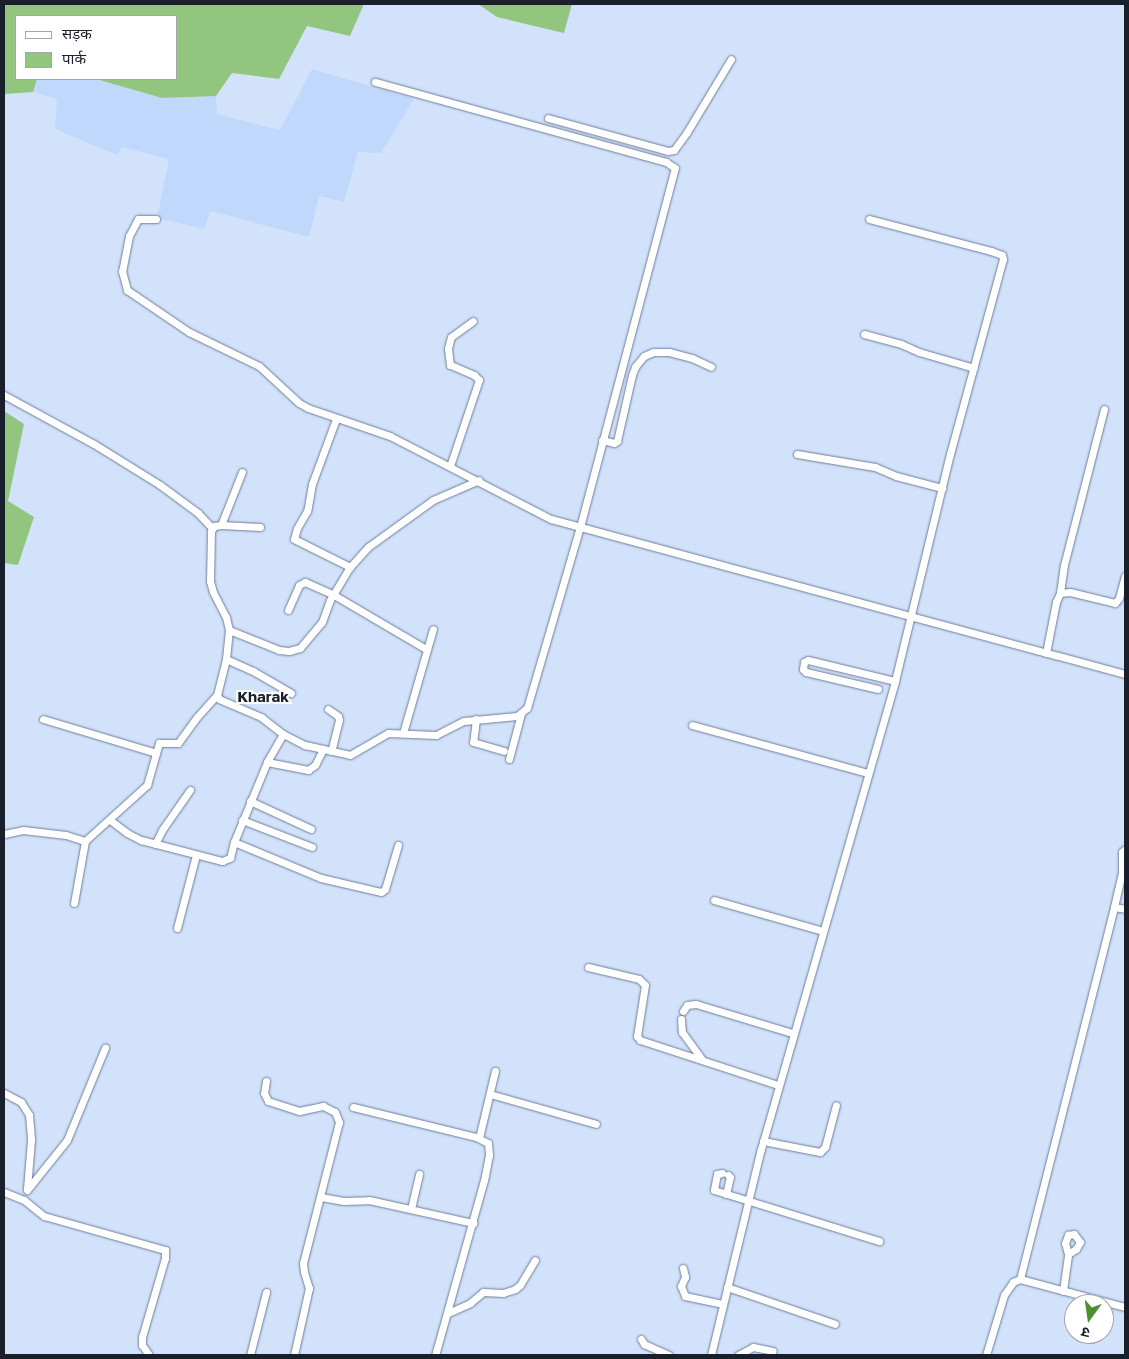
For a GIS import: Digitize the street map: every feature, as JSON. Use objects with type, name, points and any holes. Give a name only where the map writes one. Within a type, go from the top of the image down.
[{"type":"street","points":[[548,118],[668,151],[674,150],[731,59]]},
{"type":"street","points":[[375,82],[610,146],[674,166],[672,181],[580,526],[532,694],[527,708],[521,714],[509,759]]},
{"type":"street","points":[[156,219],[138,219],[129,236],[122,271],[127,290],[189,332],[259,366],[299,403],[336,419],[390,436],[479,480],[538,514],[912,618],[1125,674]]},
{"type":"street","points":[[710,1355],[747,1201],[778,1084],[912,618],[942,488],[1003,257],[991,251],[869,219]]},
{"type":"street","points":[[450,466],[478,380],[474,375],[450,365],[448,348],[451,337],[473,321]]},
{"type":"street","points":[[864,334],[974,368]]},
{"type":"street","points":[[602,440],[614,443],[617,441],[632,375],[635,367],[644,356],[653,352],[669,352],[692,358],[711,367]]},
{"type":"street","points":[[4,394],[94,444],[160,485],[198,513],[212,528],[210,581],[213,592],[226,617],[229,630],[226,660],[217,695],[197,717],[180,742],[173,745],[159,743],[147,786],[85,841],[74,903]]},
{"type":"street","points":[[1046,653],[1056,602],[1060,593],[1064,565],[1104,409]]},
{"type":"street","points":[[336,419],[312,484],[307,511],[297,528],[294,540],[350,567]]},
{"type":"street","points":[[798,454],[875,467],[896,476],[942,488]]},
{"type":"street","points":[[221,525],[242,472]]},
{"type":"street","points":[[229,630],[279,650],[296,650],[304,645],[317,628],[350,567],[375,540],[428,503],[479,480]]},
{"type":"street","points":[[212,528],[221,525],[260,526]]},
{"type":"street","points":[[1060,593],[1070,592],[1116,603],[1125,576]]},
{"type":"street","points":[[288,610],[302,582],[334,595],[426,649]]},
{"type":"street","points":[[403,733],[433,628]]},
{"type":"street","points":[[226,660],[259,675],[290,693]]},
{"type":"street","points":[[878,689],[806,672],[804,662],[808,660],[894,681]]},
{"type":"street","points":[[217,695],[222,701],[261,717],[283,734],[305,745],[353,755],[385,734],[436,735],[460,722],[521,714]]},
{"type":"street","points":[[328,709],[338,716],[340,720],[331,751]]},
{"type":"street","points":[[43,719],[156,752]]},
{"type":"street","points":[[476,719],[473,742],[504,751]]},
{"type":"street","points":[[692,725],[867,773]]},
{"type":"street","points":[[110,820],[127,833],[155,844],[226,861],[230,858],[242,820],[267,762],[283,734]]},
{"type":"street","points":[[267,762],[308,770],[315,765],[322,749]]},
{"type":"street","points":[[155,844],[162,830],[190,790]]},
{"type":"street","points":[[250,801],[311,829]]},
{"type":"street","points":[[242,820],[312,847]]},
{"type":"street","points":[[4,834],[23,830],[66,835],[85,841]]},
{"type":"street","points":[[234,842],[322,878],[381,892],[385,888],[398,845]]},
{"type":"street","points":[[1020,1279],[1114,907],[1122,872],[1122,853],[1125,849]]},
{"type":"street","points":[[177,928],[196,855]]},
{"type":"street","points":[[714,900],[823,931]]},
{"type":"street","points":[[1114,907],[1125,909]]},
{"type":"street","points":[[588,967],[642,982],[645,988],[637,1036],[640,1040],[778,1084]]},
{"type":"street","points":[[683,1011],[687,1005],[696,1004],[792,1034]]},
{"type":"street","points":[[681,1019],[682,1032],[702,1061]]},
{"type":"street","points":[[27,1190],[67,1140],[105,1048]]},
{"type":"street","points":[[479,1138],[495,1071]]},
{"type":"street","points":[[266,1081],[264,1096],[270,1102],[299,1110],[323,1106],[335,1112],[338,1117],[339,1126],[304,1263],[304,1272],[309,1288],[294,1355]]},
{"type":"street","points":[[4,1093],[20,1102],[29,1115],[31,1140],[27,1202]]},
{"type":"street","points":[[490,1094],[596,1124]]},
{"type":"street","points":[[763,1141],[820,1152],[825,1147],[836,1105]]},
{"type":"street","points":[[353,1107],[479,1138],[488,1143],[489,1155],[473,1223],[435,1355]]},
{"type":"street","points":[[411,1209],[419,1174]]},
{"type":"street","points":[[726,1194],[730,1177],[725,1174],[717,1174],[713,1189],[726,1194],[747,1201],[879,1241]]},
{"type":"street","points":[[4,1192],[27,1202],[44,1216],[164,1250],[165,1258],[142,1337],[142,1345],[149,1355]]},
{"type":"street","points":[[321,1196],[346,1202],[362,1199],[473,1223]]},
{"type":"street","points":[[1063,1291],[1068,1254]]},
{"type":"street","points":[[448,1313],[470,1303],[484,1292],[503,1293],[515,1289],[520,1285],[535,1260]]},
{"type":"street","points":[[683,1268],[685,1277],[681,1286],[685,1296],[723,1304]]},
{"type":"street","points":[[986,1355],[1004,1295],[1013,1282],[1020,1279],[1125,1307]]},
{"type":"street","points":[[727,1286],[835,1324]]},
{"type":"street","points":[[250,1355],[266,1292]]},
{"type":"street","points":[[641,1339],[644,1344],[669,1355]]},
{"type":"street","points":[[738,1355],[756,1346],[774,1351]]},
{"type":"shaded area","points":[[312,69],[414,99],[381,153],[358,152],[344,202],[319,196],[309,237],[210,211],[204,229],[157,218],[169,159],[122,147],[117,155],[55,129],[57,99],[33,92],[37,80],[99,80],[162,98],[216,96],[217,114],[280,130]]},
{"type":"green space","points":[[4,4],[364,4],[350,36],[307,26],[279,79],[232,73],[216,96],[162,98],[99,80],[178,80],[178,15],[15,15],[15,80],[37,80],[33,92],[4,94]]},
{"type":"green space","points":[[478,4],[572,4],[564,33],[497,17]]},
{"type":"green space","points":[[4,411],[24,424],[8,501],[34,517],[18,565],[4,563]]},
{"type":"district","name":"Kharak","points":[[263,697]]}]
